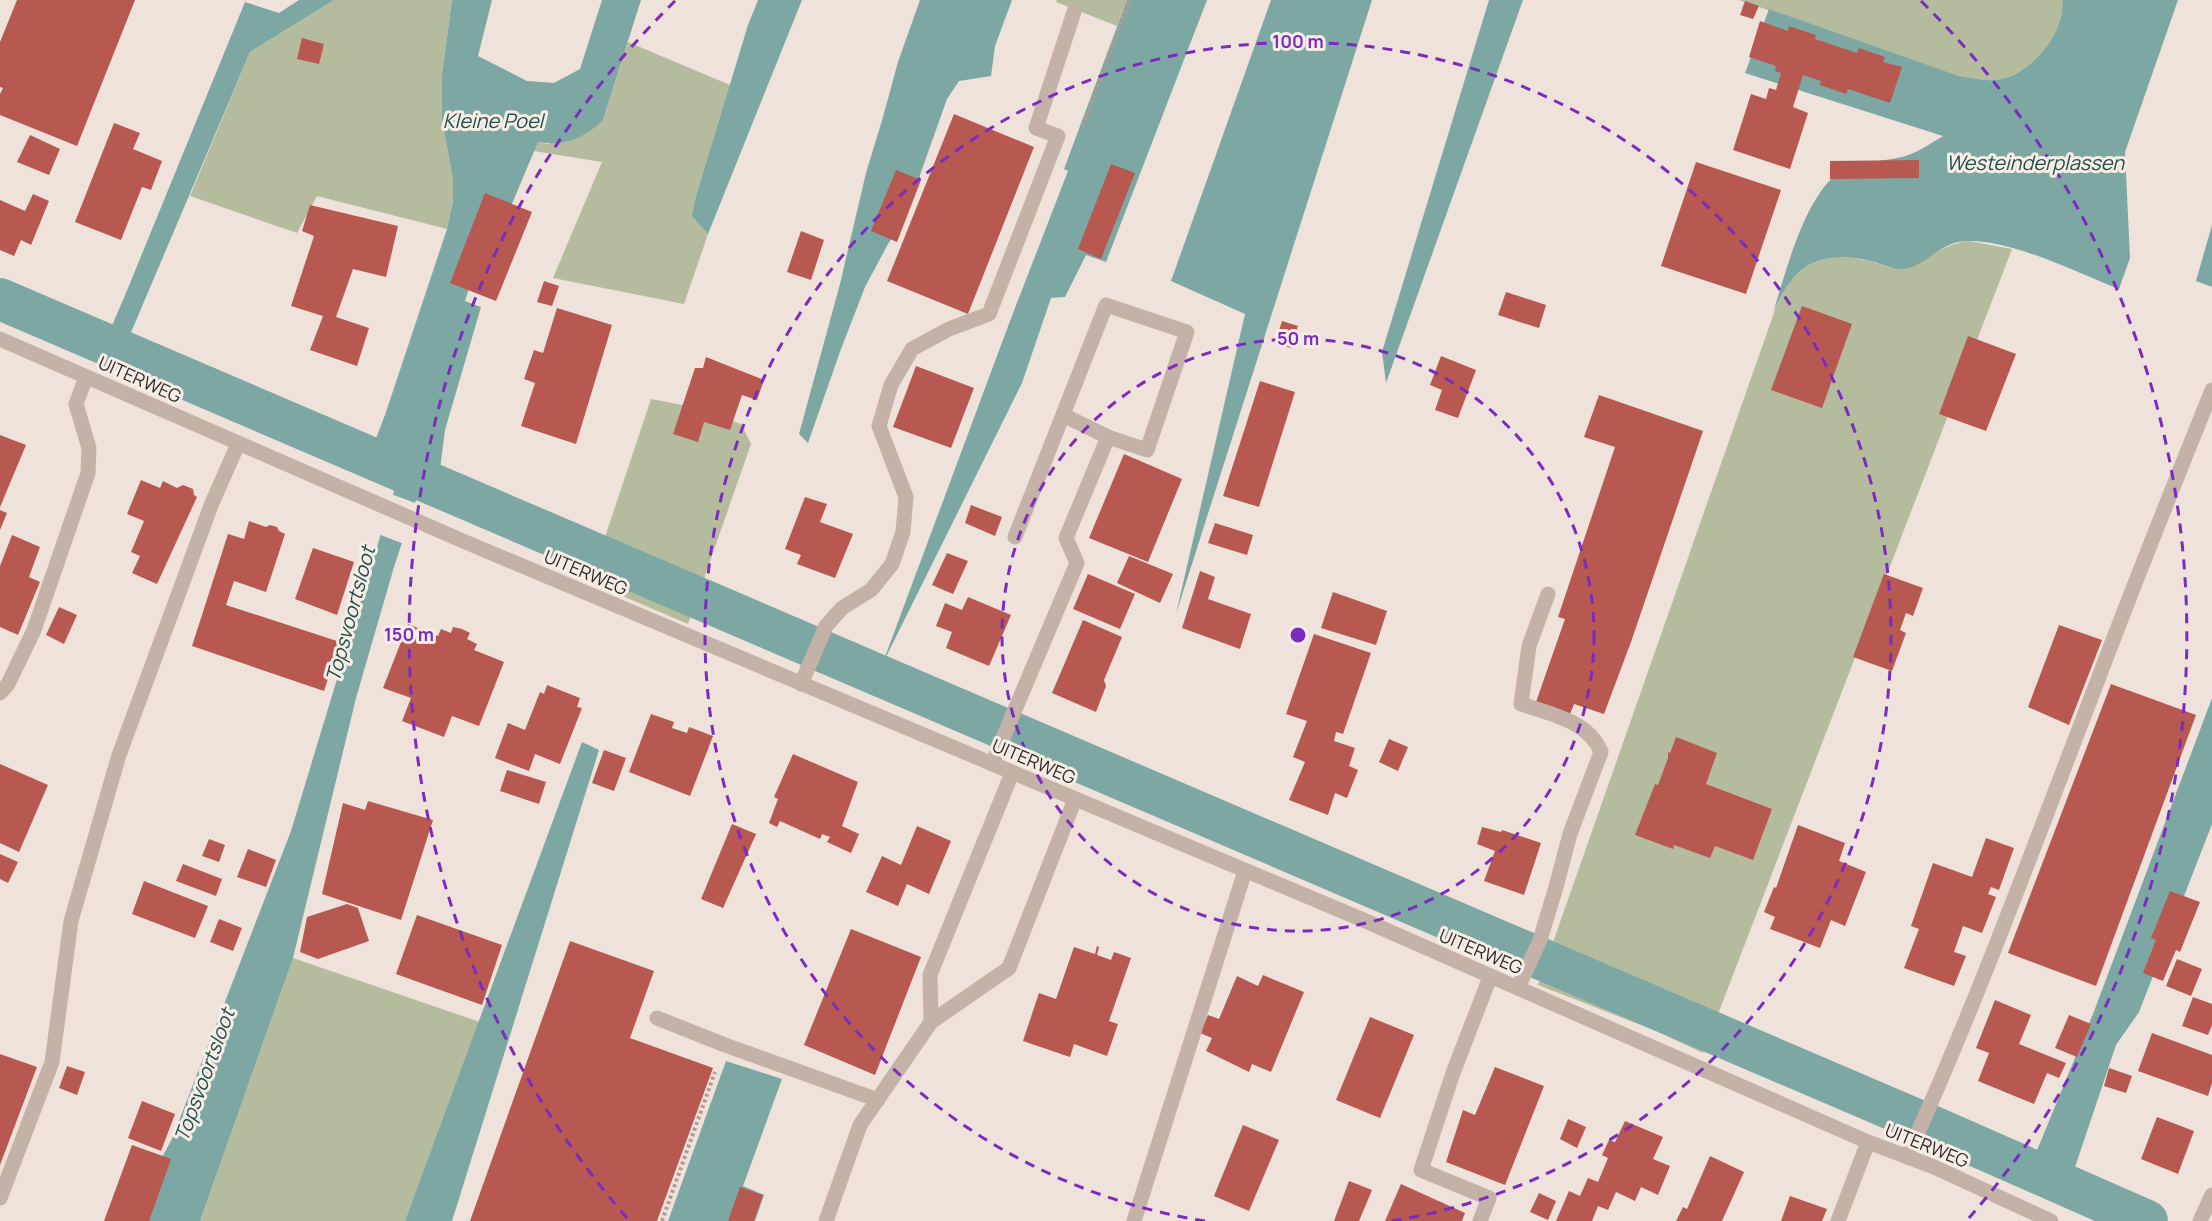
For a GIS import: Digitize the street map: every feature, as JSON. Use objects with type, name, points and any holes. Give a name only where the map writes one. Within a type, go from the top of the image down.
[{"type":"street","points":[[801,684],[826,626],[842,608],[871,590],[892,564],[903,532],[906,496],[879,426],[891,386],[912,349],[949,329],[989,314],[1058,136],[1036,128],[1074,12]]},
{"type":"street","points":[[1015,537],[1106,305],[1187,332],[1147,450],[1108,437],[1063,415]]},
{"type":"street","name":"UITERWEG","points":[[0,339],[423,524],[1361,919],[2051,1221]]},
{"type":"street","points":[[0,693],[8,684],[34,630],[88,473],[89,448],[76,404],[86,377]]},
{"type":"street","points":[[1907,1157],[2008,915],[2120,621],[2212,390]]},
{"type":"street","points":[[992,764],[1077,563],[1066,538],[1108,437]]},
{"type":"street","points":[[0,1198],[52,1062],[71,921],[119,755],[212,503],[238,444]]},
{"type":"street","points":[[1518,988],[1540,940],[1570,834],[1601,753],[1590,733],[1577,724],[1521,704],[1529,646],[1548,594]]},
{"type":"street","points":[[931,1022],[930,975],[1012,773]]},
{"type":"street","points":[[826,1221],[860,1125],[931,1022],[1009,968],[1075,800]]},
{"type":"street","points":[[1134,1221],[1245,871]]},
{"type":"street","points":[[1480,1221],[1489,1198],[1421,1170],[1453,1073],[1490,977]]},
{"type":"street","points":[[657,1018],[878,1100]]},
{"type":"street","points":[[1838,1221],[1868,1142]]},
{"type":"street","points":[[2200,1221],[2212,1195]]},
{"type":"path","points":[[1082,127],[1130,0]]},
{"type":"path","points":[[662,1221],[725,1045]]},
{"type":"green space","points":[[334,0],[452,0],[442,76],[442,119],[453,180],[453,200],[447,229],[317,196],[297,233],[190,196],[250,52]]},
{"type":"green space","points":[[1057,0],[1127,0],[1117,26],[1056,2]]},
{"type":"green space","points":[[1739,0],[2063,0],[2056,31],[2038,56],[2013,75],[1988,80],[1959,76]]},
{"type":"green space","points":[[628,42],[730,85],[696,196],[693,216],[708,234],[684,304],[553,278],[602,162],[534,151],[538,142],[548,144],[603,120]]},
{"type":"green space","points":[[1969,241],[2012,249],[1703,1053],[1656,1031],[1538,985],[1782,290],[1801,271],[1821,260],[1855,258],[1900,268],[1910,266],[1950,246]]},
{"type":"green space","points":[[651,399],[693,407],[741,424],[751,444],[688,624],[590,582]]},
{"type":"green space","points":[[293,958],[480,1022],[405,1221],[200,1221]]},
{"type":"water","points":[[299,0],[334,0],[250,52],[118,363],[99,356],[245,2],[279,13]]},
{"type":"water","points":[[452,0],[492,0],[478,56],[527,81],[554,83],[580,69],[602,0],[641,0],[603,120],[589,132],[574,140],[557,143],[538,142],[506,218],[493,215],[465,301],[481,307],[445,430],[436,501],[416,500],[394,567],[356,698],[293,958],[200,1221],[127,1221],[172,1139],[291,831],[394,491],[366,464],[385,415],[447,229],[453,201],[453,180],[442,119],[442,75]]},
{"type":"water","points":[[758,0],[802,0],[708,234],[692,216],[696,196],[748,25]]},
{"type":"water","points":[[920,0],[1012,0],[995,46],[991,76],[959,81],[947,99],[905,217],[865,287],[808,443],[799,434],[840,284],[866,173],[898,62]]},
{"type":"water","points":[[1127,0],[1207,0],[1106,262],[1086,255],[1065,297],[1051,298],[1022,383],[882,665],[1068,171],[1064,169]]},
{"type":"water","points":[[1271,0],[1372,0],[1176,614],[1245,314],[1171,281]]},
{"type":"water","points":[[1489,0],[1523,0],[1386,383],[1382,352]]},
{"type":"water","name":"Westeinderplassen","points":[[2063,0],[2178,0],[2125,152],[2130,258],[2119,289],[2017,249],[1976,241],[1958,242],[1950,244],[1908,268],[1896,269],[1852,258],[1836,257],[1822,260],[1810,265],[1789,283],[1773,313],[1801,229],[1822,189],[1836,175],[1851,166],[1908,155],[1943,136],[1745,73],[1769,9],[1959,76],[1994,80],[2005,78],[2022,70],[2045,48],[2059,23]]},
{"type":"water","points":[[2212,225],[2212,287],[2196,281]]},
{"type":"water","points":[[2212,698],[2212,824],[2139,1012],[2116,1045],[2070,1182],[2031,1165],[2093,1014]]},
{"type":"water","points":[[582,742],[599,750],[452,1221],[405,1221]]},
{"type":"water","points":[[726,1061],[782,1079],[743,1186],[764,1195],[755,1221],[668,1221]]},
{"type":"pier","points":[[391,494],[418,504],[404,544],[378,534]]},
{"type":"building","points":[[17,0],[135,0],[77,146],[0,115],[0,94],[3,88],[0,87],[0,42]]},
{"type":"building","points":[[1745,1],[1759,6],[1753,19],[1740,15]]},
{"type":"building","points":[[1760,21],[1788,31],[1789,26],[1816,35],[1815,39],[1857,53],[1859,48],[1885,57],[1883,62],[1902,67],[1890,103],[1848,89],[1846,94],[1820,85],[1821,81],[1803,75],[1793,107],[1808,113],[1790,169],[1733,150],[1751,94],[1766,99],[1769,88],[1776,90],[1781,73],[1775,71],[1776,66],[1749,57]]},
{"type":"building","points":[[302,38],[324,44],[319,64],[297,59]]},
{"type":"building","points":[[954,114],[1034,147],[968,314],[887,281]]},
{"type":"building","points":[[114,123],[140,133],[133,149],[162,161],[151,190],[142,187],[121,240],[75,222]]},
{"type":"building","points":[[30,135],[60,149],[49,175],[17,162]]},
{"type":"building","points":[[1919,160],[1919,178],[1830,179],[1830,161]]},
{"type":"building","points":[[1696,162],[1781,190],[1746,294],[1661,266]]},
{"type":"building","points":[[1111,164],[1135,173],[1101,259],[1078,249]]},
{"type":"building","points":[[896,170],[921,180],[897,242],[871,231]]},
{"type":"building","points":[[485,193],[532,212],[496,301],[450,283]]},
{"type":"building","points":[[33,194],[49,201],[31,245],[21,240],[14,256],[0,250],[0,200],[25,211]]},
{"type":"building","points":[[310,205],[398,226],[386,277],[353,269],[336,317],[369,328],[357,366],[310,350],[323,316],[291,306],[314,236],[302,231]]},
{"type":"building","points":[[801,231],[824,240],[811,280],[787,272]]},
{"type":"building","points":[[544,281],[559,286],[552,306],[537,302]]},
{"type":"building","points":[[1506,292],[1546,305],[1539,328],[1498,315]]},
{"type":"building","points":[[1802,306],[1852,324],[1822,408],[1771,390]]},
{"type":"building","points":[[557,308],[612,325],[576,444],[521,426],[535,383],[524,379],[534,350],[543,353]]},
{"type":"building","points":[[1282,321],[1298,326],[1291,348],[1275,343]]},
{"type":"building","points":[[1968,336],[2016,354],[1986,431],[1939,414]]},
{"type":"building","points":[[1441,356],[1476,370],[1458,418],[1435,410],[1442,390],[1430,385]]},
{"type":"building","points":[[706,357],[764,380],[757,400],[742,395],[730,430],[704,422],[698,442],[673,434],[695,368],[703,368]]},
{"type":"building","points":[[916,366],[974,388],[951,448],[893,427]]},
{"type":"building","points":[[1260,381],[1295,392],[1259,507],[1223,496]]},
{"type":"building","points":[[1599,395],[1703,431],[1604,714],[1574,704],[1570,714],[1536,702],[1565,619],[1558,617],[1615,447],[1584,437]]},
{"type":"building","points":[[0,435],[26,445],[0,507]]},
{"type":"building","points":[[1124,454],[1182,479],[1148,562],[1089,538]]},
{"type":"building","points":[[141,480],[160,488],[163,481],[177,488],[183,485],[193,489],[197,497],[157,584],[132,573],[140,556],[131,552],[144,521],[127,514]]},
{"type":"building","points":[[805,497],[827,504],[820,522],[853,534],[835,578],[797,564],[801,555],[785,549]]},
{"type":"building","points":[[971,505],[1002,517],[995,536],[965,523]]},
{"type":"building","points":[[0,510],[7,513],[0,530]]},
{"type":"building","points":[[249,521],[266,527],[270,525],[277,527],[285,534],[266,592],[234,581],[226,605],[340,642],[324,691],[192,646],[228,534],[244,539]]},
{"type":"building","points":[[1215,523],[1253,535],[1247,555],[1208,543]]},
{"type":"building","points":[[12,535],[40,547],[29,577],[40,582],[18,635],[0,627],[0,566]]},
{"type":"building","points":[[313,548],[354,562],[337,615],[295,599]]},
{"type":"building","points":[[947,553],[968,561],[953,594],[932,585]]},
{"type":"building","points":[[1129,556],[1173,574],[1160,603],[1117,583]]},
{"type":"building","points":[[1200,571],[1215,577],[1208,599],[1251,614],[1240,649],[1182,628]]},
{"type":"building","points":[[1088,574],[1135,594],[1120,629],[1073,609]]},
{"type":"building","points":[[1884,574],[1923,588],[1913,616],[1906,613],[1900,630],[1906,633],[1892,671],[1853,657]]},
{"type":"building","points":[[1333,592],[1387,611],[1376,645],[1321,628]]},
{"type":"building","points":[[968,597],[1011,615],[989,666],[946,648],[952,632],[936,626],[945,603],[962,610]]},
{"type":"building","points":[[59,607],[77,615],[64,644],[46,635]]},
{"type":"building","points":[[1083,620],[1122,637],[1104,680],[1106,686],[1096,712],[1052,693]]},
{"type":"building","points":[[408,624],[438,636],[441,629],[451,633],[453,627],[462,629],[470,633],[467,639],[477,644],[474,650],[504,662],[479,726],[452,716],[444,737],[402,721],[411,698],[383,688]]},
{"type":"building","points":[[2059,625],[2102,640],[2069,725],[2028,707]]},
{"type":"building","points":[[1314,634],[1371,653],[1343,734],[1336,732],[1334,741],[1355,748],[1349,766],[1358,770],[1347,798],[1335,793],[1328,815],[1289,800],[1305,762],[1293,757],[1307,721],[1286,714]]},
{"type":"building","points":[[2111,684],[2196,715],[2096,986],[2008,953]]},
{"type":"building","points":[[547,685],[580,698],[577,707],[582,708],[560,764],[535,754],[529,771],[495,758],[508,723],[525,730],[540,692],[544,694]]},
{"type":"building","points":[[651,714],[674,722],[672,728],[687,733],[689,727],[713,736],[690,796],[629,772]]},
{"type":"building","points":[[1676,737],[1717,753],[1706,784],[1772,809],[1753,860],[1715,846],[1710,858],[1674,845],[1673,849],[1635,835],[1655,784],[1658,785],[1668,752],[1670,753]]},
{"type":"building","points":[[1389,739],[1408,747],[1398,771],[1379,762]]},
{"type":"building","points":[[604,750],[626,758],[614,791],[592,783]]},
{"type":"building","points":[[793,754],[858,782],[842,826],[859,834],[851,853],[827,842],[830,837],[822,834],[820,839],[780,821],[777,827],[769,823],[778,799],[774,797]]},
{"type":"building","points":[[0,764],[48,785],[19,852],[0,843]]},
{"type":"building","points":[[507,770],[546,782],[539,804],[500,791]]},
{"type":"building","points":[[368,801],[433,820],[401,920],[322,894],[343,803],[365,810]]},
{"type":"building","points":[[732,824],[756,834],[723,908],[701,899]]},
{"type":"building","points":[[1798,825],[1845,843],[1839,861],[1866,872],[1845,926],[1831,920],[1820,948],[1770,929],[1775,917],[1764,912],[1774,887],[1776,888]]},
{"type":"building","points":[[917,826],[951,841],[929,894],[907,884],[898,906],[866,892],[882,856],[901,865]]},
{"type":"building","points":[[1482,827],[1501,832],[1502,830],[1541,843],[1524,895],[1484,881],[1495,851],[1477,844]]},
{"type":"building","points":[[1986,838],[2014,848],[1999,890],[1991,887],[1988,894],[1996,897],[1982,933],[1963,926],[1954,952],[1966,956],[1954,986],[1904,968],[1919,929],[1911,926],[1933,863],[1972,877]]},
{"type":"building","points":[[209,839],[225,845],[219,862],[202,856]]},
{"type":"building","points":[[248,849],[276,860],[266,887],[237,877]]},
{"type":"building","points":[[0,854],[18,862],[8,883],[0,879]]},
{"type":"building","points":[[183,864],[222,879],[216,896],[176,881]]},
{"type":"building","points":[[144,881],[208,906],[195,938],[132,914]]},
{"type":"building","points":[[2170,891],[2200,902],[2180,952],[2176,950],[2163,981],[2143,973],[2156,940],[2151,938]]},
{"type":"building","points":[[347,904],[358,908],[369,941],[318,959],[300,952],[307,917]]},
{"type":"building","points":[[417,915],[502,945],[482,1005],[396,974]]},
{"type":"building","points":[[219,919],[242,928],[233,951],[210,942]]},
{"type":"building","points":[[851,929],[921,957],[875,1075],[804,1045]]},
{"type":"building","points":[[570,941],[654,971],[630,1038],[713,1068],[657,1221],[470,1221]]},
{"type":"building","points":[[1097,946],[1099,947],[1097,955],[1111,960],[1114,952],[1131,958],[1109,1021],[1118,1024],[1107,1056],[1074,1044],[1070,1057],[1023,1041],[1039,993],[1056,999],[1074,947],[1095,954]]},
{"type":"building","points":[[2177,959],[2202,969],[2191,996],[2166,986]]},
{"type":"building","points":[[1263,975],[1304,992],[1271,1072],[1252,1064],[1249,1072],[1206,1051],[1212,1038],[1200,1033],[1208,1015],[1219,1019],[1237,976],[1258,986]]},
{"type":"building","points":[[2193,997],[2212,1004],[2212,1025],[2208,1035],[2182,1026]]},
{"type":"building","points":[[1995,1000],[2031,1015],[2019,1044],[2066,1063],[2059,1078],[2047,1073],[2034,1104],[1978,1081],[1989,1053],[1976,1048]]},
{"type":"building","points":[[2069,1015],[2091,1024],[2077,1057],[2055,1048]]},
{"type":"building","points":[[1370,1017],[1414,1035],[1380,1118],[1336,1100]]},
{"type":"building","points":[[2152,1033],[2212,1055],[2212,1083],[2208,1096],[2138,1071]]},
{"type":"building","points":[[0,1054],[37,1067],[0,1165]]},
{"type":"building","points":[[67,1066],[85,1072],[77,1095],[59,1088]]},
{"type":"building","points":[[1495,1067],[1544,1086],[1505,1185],[1446,1162],[1463,1110],[1475,1115]]},
{"type":"building","points":[[2109,1068],[2132,1076],[2126,1093],[2104,1086]]},
{"type":"building","points":[[142,1101],[175,1114],[161,1151],[128,1138]]},
{"type":"building","points":[[2157,1117],[2194,1131],[2178,1174],[2141,1159]]},
{"type":"building","points":[[1568,1119],[1586,1127],[1577,1148],[1560,1139]]},
{"type":"building","points":[[1625,1121],[1663,1137],[1653,1159],[1670,1166],[1658,1195],[1641,1187],[1635,1201],[1616,1192],[1608,1210],[1598,1206],[1592,1221],[1556,1221],[1569,1191],[1580,1196],[1588,1178],[1598,1182],[1608,1158],[1602,1155],[1609,1140],[1615,1142]]},
{"type":"building","points":[[1243,1125],[1279,1140],[1249,1211],[1214,1196]]},
{"type":"building","points":[[132,1145],[171,1159],[149,1221],[104,1221]]},
{"type":"building","points":[[1710,1156],[1744,1172],[1722,1221],[1676,1221],[1683,1207],[1687,1209]]},
{"type":"building","points":[[1349,1181],[1372,1190],[1359,1221],[1334,1221]]},
{"type":"building","points":[[1401,1184],[1465,1213],[1462,1221],[1385,1221]]},
{"type":"building","points":[[740,1187],[763,1195],[754,1221],[728,1221]]},
{"type":"building","points":[[1539,1193],[1556,1201],[1548,1220],[1530,1212]]},
{"type":"building","points":[[1790,1196],[1827,1209],[1822,1221],[1781,1221]]},
{"type":"waterway","points":[[0,299],[1938,1129],[2147,1221]]},
{"type":"water label","name":"Kleine Poel","points":[[493,120]]},
{"type":"water label","name":"Topsvoortsloot","points":[[350,614]]},
{"type":"water label","name":"Topsvoortsloot","points":[[204,1075]]}]
